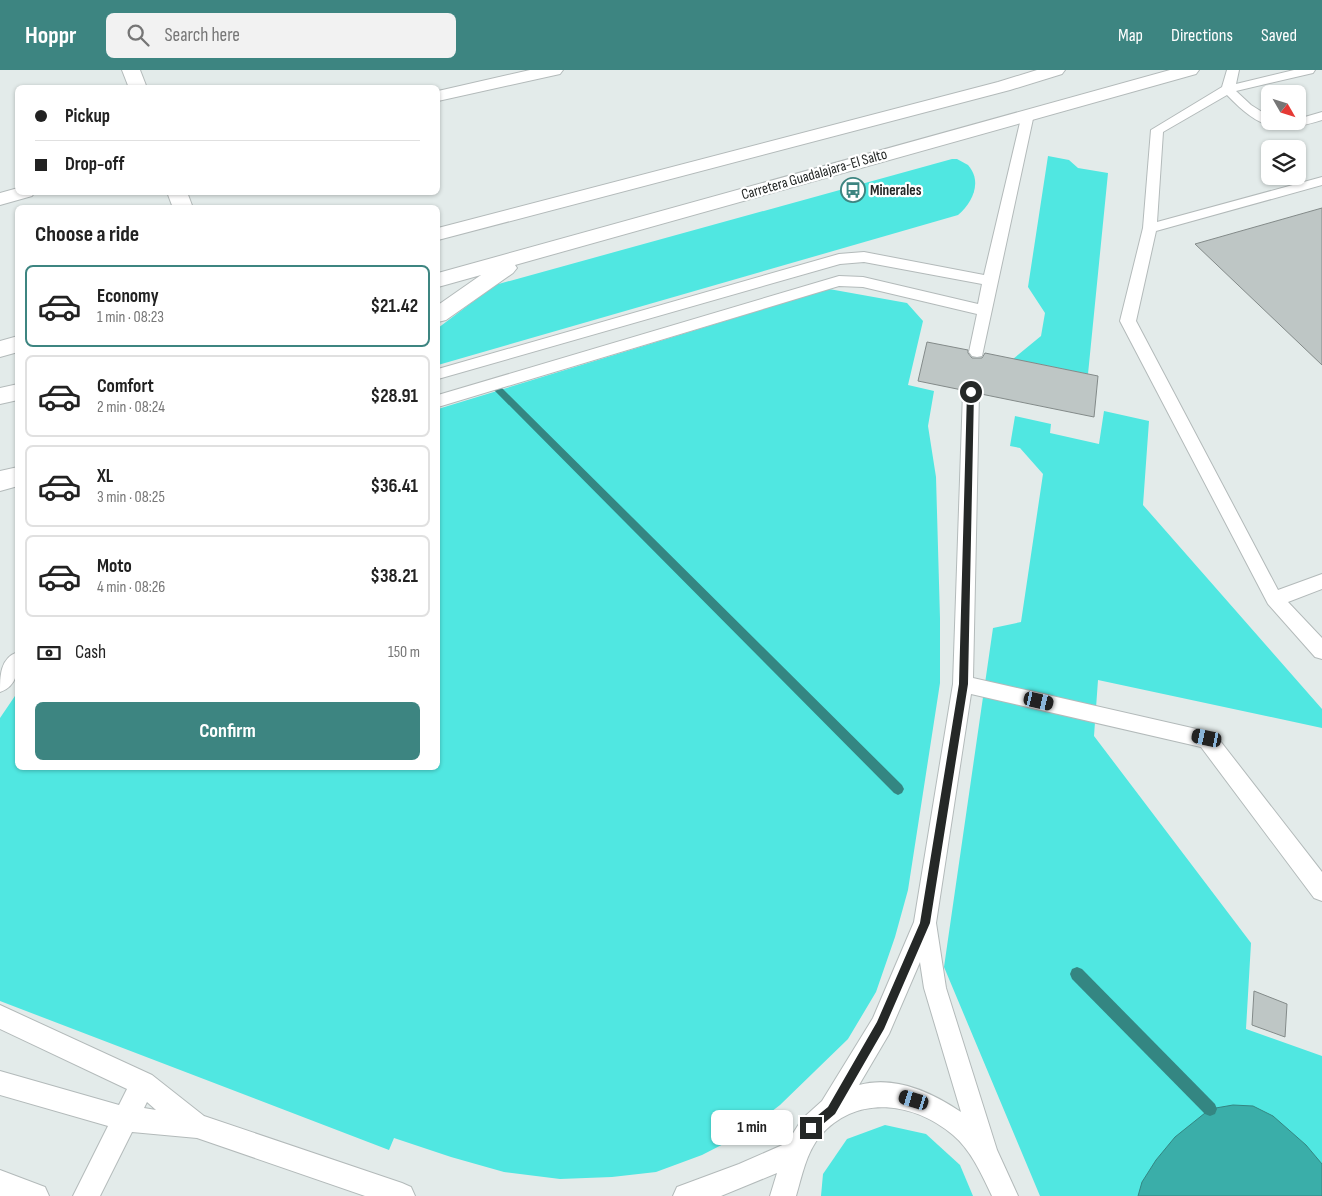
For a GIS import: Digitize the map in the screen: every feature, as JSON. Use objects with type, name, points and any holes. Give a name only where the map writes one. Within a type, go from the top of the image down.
[{"type":"main road","points":[[131,70],[137,85]]},
{"type":"main road","points":[[440,96],[554,70]]},
{"type":"main road","points":[[440,233],[1004,86],[1056,70]]},
{"type":"main road","name":"Carretera Guadalajara-El Salto","points":[[440,279],[1190,70]]},
{"type":"main road","points":[[440,247],[582,209],[664,175]]},
{"type":"main road","points":[[0,199],[15,195]]},
{"type":"main road","points":[[440,314],[522,257]]},
{"type":"main road","points":[[0,349],[15,345]]},
{"type":"main road","points":[[0,396],[15,393]]},
{"type":"main road","points":[[0,481],[15,477]]},
{"type":"lane","points":[[1228,89],[1233,70]]},
{"type":"lane","points":[[1309,70],[1228,89],[1158,130],[1154,152],[1150,228],[1128,321],[1274,599],[1322,651]]},
{"type":"lane","points":[[1228,89],[1245,107],[1270,122],[1287,126],[1322,116]]},
{"type":"lane","points":[[978,352],[990,281],[1028,114]]},
{"type":"lane","points":[[1150,228],[1322,181]]},
{"type":"lane","points":[[440,373],[839,259],[864,257],[990,281]]},
{"type":"lane","points":[[839,259],[839,281]]},
{"type":"lane","points":[[440,399],[839,281],[863,282],[986,311]]},
{"type":"lane","points":[[832,1110],[880,1026],[925,923],[964,684],[971,392]]},
{"type":"lane","points":[[1274,599],[1322,581]]},
{"type":"lane","points":[[0,684],[15,664]]},
{"type":"lane","points":[[964,684],[1207,738],[1322,890]]},
{"type":"lane","points":[[925,923],[935,988],[988,1159],[1005,1196]]},
{"type":"lane","points":[[0,1017],[143,1084],[197,1126]]},
{"type":"lane","points":[[0,1083],[126,1119],[197,1126],[402,1196]]},
{"type":"lane","points":[[86,1196],[143,1084]]},
{"type":"lane","points":[[783,1196],[796,1152],[811,1128],[832,1110],[862,1096],[896,1095],[931,1106],[963,1127],[988,1159]]},
{"type":"lane","points":[[686,1196],[741,1176],[796,1152]]},
{"type":"lane","points":[[0,1183],[36,1196]]},
{"type":"shaded area","points":[[1048,156],[1069,160],[1078,168],[1108,173],[1088,374],[1013,359],[1041,336],[1045,313],[1028,287]]},
{"type":"shaded area","points":[[952,159],[957,159],[968,165],[975,178],[974,192],[968,205],[958,215],[440,364],[440,326],[495,285]]},
{"type":"shaded area","points":[[829,289],[907,303],[923,321],[908,385],[934,391],[928,426],[936,477],[940,683],[908,890],[895,937],[876,992],[848,1039],[780,1105],[741,1135],[702,1155],[656,1172],[612,1177],[560,1179],[504,1172],[394,1138],[389,1150],[0,1001],[0,718],[15,696],[15,770],[440,770],[440,408]]},
{"type":"shaded area","points":[[1104,411],[1149,421],[1143,505],[1322,709],[1322,728],[1098,680],[1094,736],[1251,943],[1246,1029],[1322,1056],[1322,1196],[1040,1196],[944,967],[993,628],[1021,622],[1043,474],[1020,448],[1010,446],[1015,416],[1051,424],[1050,433],[1099,444]]},
{"type":"shaded area","points":[[1233,1105],[1253,1106],[1273,1116],[1306,1145],[1322,1164],[1322,1196],[1138,1196],[1142,1182],[1156,1160],[1175,1137],[1210,1109]]},
{"type":"shaded area","points":[[885,1125],[926,1134],[960,1165],[973,1196],[821,1196],[823,1174],[847,1139]]},
{"type":"building","points":[[1322,208],[1322,365],[1195,244]]},
{"type":"building","points":[[927,342],[968,350],[972,358],[982,358],[985,353],[1098,376],[1094,417],[981,394],[979,387],[972,384],[964,386],[962,390],[918,381]]},
{"type":"building","points":[[1254,991],[1287,1004],[1285,1037],[1252,1025]]},
{"type":"waterway","points":[[495,386],[898,789]]},
{"type":"waterway","points":[[1077,974],[1210,1109]]},
{"type":"place","name":"Minerales","points":[[853,190]]},
{"type":"route","points":[[811,1128],[832,1110],[880,1026],[925,923],[964,684],[971,392]]}]
